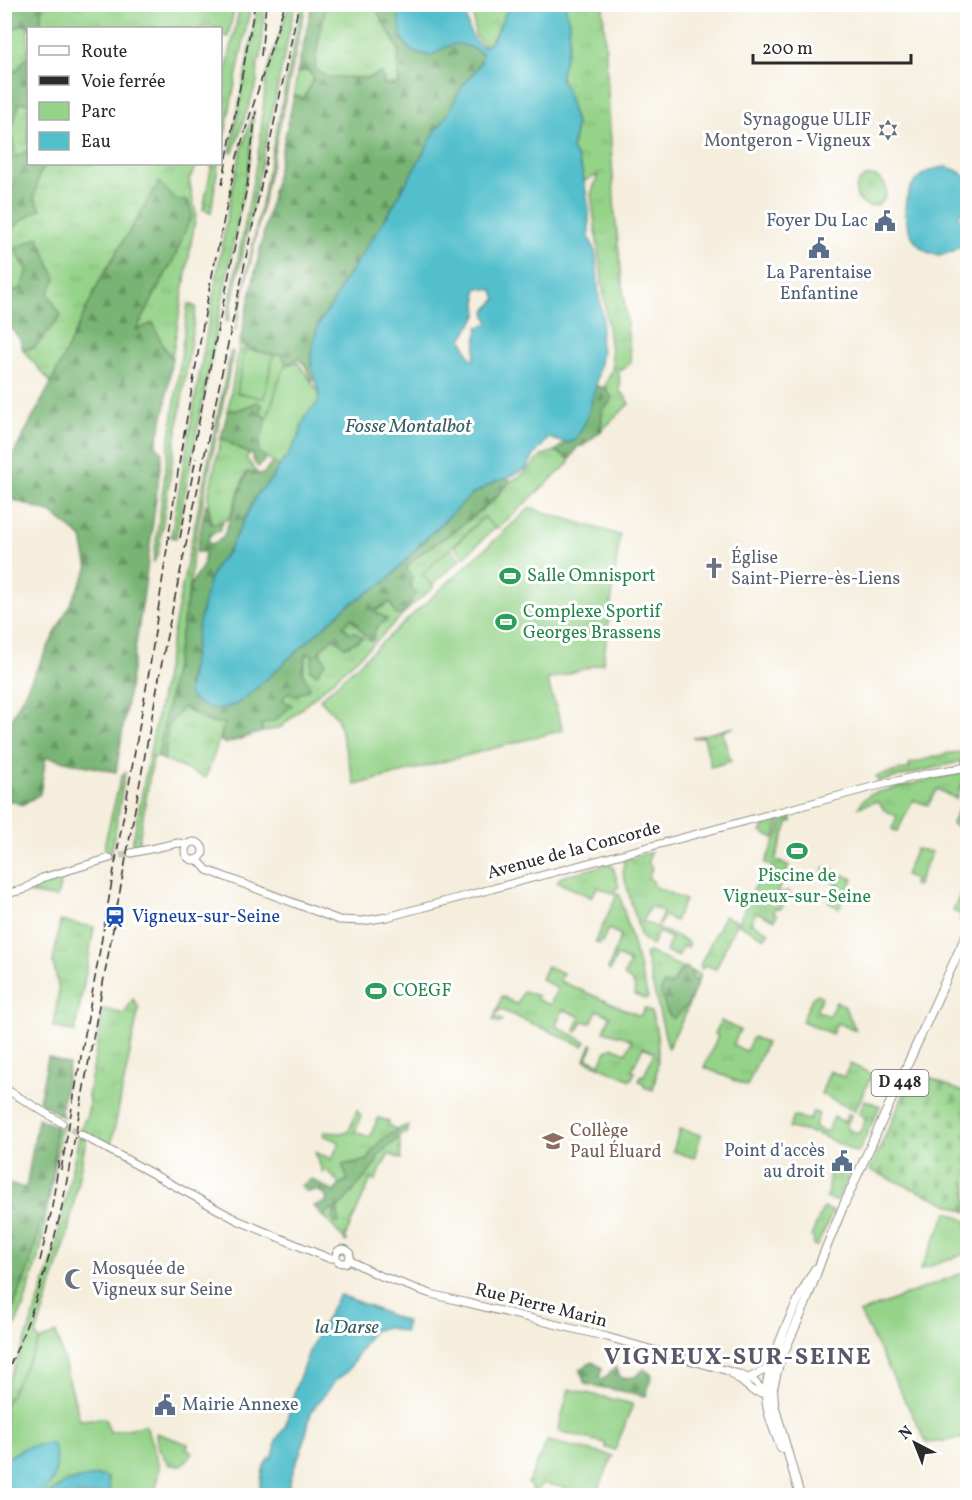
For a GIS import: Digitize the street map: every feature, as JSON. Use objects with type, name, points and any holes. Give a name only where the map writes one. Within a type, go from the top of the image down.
[{"type":"main road","name":"D 448","points":[[800,1496],[770,1394],[798,1302],[822,1258],[968,932]]},
{"type":"main road","name":"D 448","points":[[792,1471],[781,1449],[770,1414],[771,1367],[783,1352],[812,1289],[822,1258]]},
{"type":"street","points":[[967,766],[968,756]]},
{"type":"street","name":"Avenue de la Concorde","points":[[197,859],[207,870],[339,920],[363,921],[387,917],[880,785],[967,766]]},
{"type":"street","points":[[130,853],[194,842],[201,846],[202,854],[197,859],[191,860],[185,855],[184,849],[187,844]]},
{"type":"street","points":[[4,894],[23,890],[42,878],[110,858]]},
{"type":"street","points":[[4,1088],[62,1123]]},
{"type":"street","points":[[80,1134],[237,1220],[328,1258],[336,1258]]},
{"type":"street","points":[[344,1249],[349,1254],[349,1260],[340,1263],[336,1258],[338,1251],[344,1249]]},
{"type":"street","name":"Rue Pierre Marin","points":[[349,1260],[378,1275],[431,1294],[607,1337],[749,1378],[770,1394]]},
{"type":"street","points":[[749,1378],[771,1367]]},
{"type":"street","name":"Rue Pierre Marin","points":[[729,1373],[756,1393],[770,1394]]},
{"type":"green space","points":[[5,4],[42,5],[40,26],[23,25],[5,32]]},
{"type":"green space","points":[[42,5],[235,5],[228,37],[222,35],[222,27],[27,27],[27,57],[15,72],[5,64],[4,32],[23,25],[40,26]]},
{"type":"green space","points":[[240,5],[251,5],[222,148],[222,90]]},
{"type":"green space","points":[[258,5],[265,5],[257,82],[233,152],[230,152]]},
{"type":"green space","points":[[289,5],[295,5],[228,322],[226,321],[260,143],[266,76]]},
{"type":"green space","points":[[302,5],[306,5],[235,332]]},
{"type":"green space","points":[[312,5],[326,5],[315,69],[327,77],[368,78],[382,73],[384,85],[394,85],[400,82],[399,50],[374,5],[398,5],[404,42],[414,52],[431,56],[444,46],[458,43],[483,55],[326,315],[311,353],[315,380],[312,381],[305,365],[298,359],[286,365],[282,354],[260,352],[240,341],[294,95],[303,99],[314,79],[308,70],[297,73]]},
{"type":"green space","points":[[326,5],[374,5],[399,50],[400,82],[395,85],[383,85],[382,73],[368,78],[327,77],[315,69]]},
{"type":"green space","points":[[478,5],[511,5],[486,47],[475,36],[473,10]]},
{"type":"green space","points":[[565,5],[603,5],[615,215],[631,362],[623,370],[619,369],[620,393],[624,394],[629,404],[601,431],[602,410],[610,402],[605,386],[613,367],[591,194],[598,175],[584,181],[580,165],[572,150],[575,119],[560,74],[569,43],[569,22]]},
{"type":"green space","points":[[27,57],[27,103],[19,103],[12,130],[5,125],[5,64],[15,72]]},
{"type":"green space","points":[[308,70],[314,79],[303,99],[294,95],[297,73]]},
{"type":"green space","points":[[20,102],[27,103],[27,151],[16,158],[12,139],[5,144],[5,125],[11,129]]},
{"type":"green space","points":[[254,110],[250,158],[176,538],[171,537],[232,188]]},
{"type":"green space","points":[[12,139],[16,157],[27,151],[27,165],[45,165],[39,175],[34,198],[41,209],[22,220],[5,236],[5,188],[13,186],[11,170],[5,161],[5,144]]},
{"type":"green space","points":[[45,165],[197,165],[189,179],[196,214],[172,358],[163,346],[153,323],[136,331],[176,254],[175,199],[159,183],[101,278],[51,383],[23,350],[35,347],[28,271],[20,290],[5,290],[5,236],[22,220],[40,209],[34,198],[39,175]]},
{"type":"green space","points":[[212,165],[218,165],[211,213],[203,209]]},
{"type":"green space","points":[[871,176],[882,180],[886,191],[882,202],[871,206],[860,202],[856,191],[860,180]]},
{"type":"green space","points":[[159,182],[175,199],[188,201],[192,214],[176,254],[136,330],[153,323],[163,346],[172,358],[165,409],[156,445],[162,452],[143,599],[116,772],[46,757],[40,794],[22,805],[5,799],[5,731],[88,569],[82,538],[52,513],[5,497],[5,470],[51,383],[101,278]]},
{"type":"green space","points":[[38,237],[56,279],[48,293],[61,316],[35,347],[23,350],[20,339],[5,321],[5,290],[20,290],[28,271],[14,249]]},
{"type":"green space","points":[[188,304],[196,307],[158,554],[153,563]]},
{"type":"green space","points":[[240,341],[245,346],[282,354],[287,365],[284,366],[267,418],[250,407],[228,410]]},
{"type":"green space","points":[[245,349],[273,355],[264,398],[237,393]]},
{"type":"green space","points":[[231,351],[233,352],[193,552],[190,585],[158,757],[153,757],[138,847],[131,850],[183,582]]},
{"type":"green space","points":[[297,362],[315,388],[330,395],[282,468],[258,452],[284,366]]},
{"type":"green space","points":[[596,386],[607,388],[607,393],[612,396],[610,402],[602,410],[601,431],[583,446],[578,446],[570,459],[555,451],[565,443],[575,441],[585,421]]},
{"type":"green space","points":[[257,402],[262,405],[260,414],[267,418],[260,453],[272,453],[258,467],[252,453],[249,454],[221,438],[228,410],[238,410]]},
{"type":"green space","points":[[221,438],[249,454],[246,458],[257,473],[246,472],[229,519],[211,525],[208,497]]},
{"type":"green space","points":[[555,451],[570,459],[568,464],[497,529],[484,517],[422,574],[434,587],[410,607],[408,603],[410,585],[406,568],[414,558],[452,533],[495,499],[510,481],[521,476],[543,455]]},
{"type":"green space","points":[[279,455],[282,462],[271,480],[258,493],[227,553],[217,564],[209,581],[188,687],[190,697],[209,707],[228,707],[242,701],[347,606],[388,580],[471,495],[496,481],[508,478],[510,481],[482,509],[421,554],[406,568],[412,578],[410,585],[416,594],[409,603],[410,607],[404,613],[396,615],[390,602],[374,611],[387,619],[375,629],[373,641],[370,641],[351,618],[343,626],[350,633],[355,632],[363,638],[346,647],[333,638],[319,651],[326,662],[317,674],[310,670],[313,655],[307,653],[303,673],[310,688],[296,696],[289,692],[282,700],[292,705],[276,720],[261,725],[262,732],[225,744],[220,740],[225,723],[211,723],[183,707],[168,726],[164,760],[158,757],[190,585],[203,566],[205,552],[196,552],[206,504],[208,504],[211,524],[223,522],[220,531],[211,534],[208,539],[210,545],[223,538],[247,472],[263,474]]},
{"type":"green space","name":"Complexe Sportif Georges Brassens","points":[[530,508],[620,535],[603,663],[547,680],[563,730],[355,785],[337,717],[320,699]]},
{"type":"green space","points":[[484,517],[495,528],[464,557],[454,546]]},
{"type":"green space","points":[[450,548],[461,559],[432,585],[422,574]]},
{"type":"green space","points":[[390,602],[396,614],[404,613],[382,636],[281,727],[262,732],[260,725],[276,720],[291,705],[282,700],[303,673],[307,653],[321,655],[319,651],[333,638],[362,638],[355,632],[350,633],[343,626],[352,618],[373,640],[375,629],[387,619],[374,612]]},
{"type":"green space","points":[[183,707],[211,723],[225,723],[206,778],[164,760],[168,726]]},
{"type":"green space","points":[[734,727],[722,732],[731,761],[711,767],[704,737],[692,738]]},
{"type":"green space","points":[[965,752],[962,760],[958,762],[878,782],[876,776],[910,768],[909,764],[949,753]]},
{"type":"green space","points":[[961,772],[966,774],[956,799],[937,789],[928,805],[913,800],[897,832],[892,829],[897,816],[884,810],[879,802],[859,807],[863,800],[871,794]]},
{"type":"green space","points":[[125,773],[111,855],[105,856],[105,842],[121,777]]},
{"type":"green space","points":[[967,790],[967,833],[952,824]]},
{"type":"green space","points":[[792,815],[792,822],[789,821],[775,860],[789,866],[776,895],[789,891],[781,909],[775,908],[773,912],[777,915],[775,920],[756,912],[751,923],[769,932],[765,938],[738,924],[758,879],[765,882],[773,867],[765,863],[786,816]]},
{"type":"green space","points":[[782,817],[774,838],[761,832],[767,822]]},
{"type":"green space","points":[[916,849],[932,852],[919,884],[916,886],[913,885],[914,880],[905,875]]},
{"type":"green space","points":[[651,852],[648,862],[652,868],[648,878],[653,881],[654,886],[685,900],[675,921],[664,916],[658,925],[663,912],[650,906],[643,921],[689,944],[688,948],[683,946],[678,957],[666,952],[671,938],[658,932],[652,946],[643,940],[623,873],[624,860]]},
{"type":"green space","points":[[608,864],[613,867],[619,887],[616,888],[615,894],[598,887],[591,897],[557,882],[561,877]]},
{"type":"green space","points":[[825,867],[853,879],[839,908],[829,903],[838,884],[821,876]]},
{"type":"green space","points":[[62,875],[57,898],[24,892],[42,880]]},
{"type":"green space","points":[[967,879],[967,916],[964,922],[960,921],[962,915],[953,911]]},
{"type":"green space","points":[[618,893],[648,998],[645,999],[635,995],[633,984],[624,976],[630,962],[617,956],[610,971],[608,969],[621,935],[608,929],[602,942],[599,944],[595,942]]},
{"type":"green space","points":[[724,916],[737,921],[716,969],[705,965],[702,969],[700,965]]},
{"type":"green space","points":[[60,921],[94,927],[75,1032],[53,1027],[59,991],[53,962]]},
{"type":"green space","points":[[648,952],[700,975],[684,1017],[668,1048],[645,954]]},
{"type":"green space","points":[[547,966],[563,973],[560,981],[640,1016],[645,1008],[651,1012],[658,1051],[653,1090],[644,1087],[644,1083],[639,1081],[641,1075],[644,1076],[654,1052],[643,1047],[632,1070],[635,1072],[631,1080],[585,1060],[591,1044],[593,1045],[587,1058],[600,1064],[606,1051],[612,1047],[626,1053],[632,1040],[604,1031],[610,1016],[597,1010],[591,1023],[583,1021],[577,1032],[575,1030],[580,1017],[563,1009],[556,1026],[586,1042],[583,1046],[499,1009],[495,1017],[502,1020],[500,1023],[493,1020],[502,996],[517,1005],[523,991],[538,996],[536,999],[550,1005],[557,988],[541,979]]},
{"type":"green space","points":[[687,967],[692,974],[692,979],[698,982],[687,1006],[673,1019],[667,1012],[660,991],[664,984],[671,986],[680,971]]},
{"type":"green space","points":[[818,994],[822,997],[816,1010],[829,1016],[836,1002],[844,1005],[856,1030],[837,1023],[832,1034],[802,1021],[812,998]]},
{"type":"green space","points":[[133,999],[139,1008],[111,1146],[80,1128],[89,1109],[88,1096],[103,1009],[124,1014]]},
{"type":"green space","points":[[721,1021],[740,1030],[733,1045],[746,1051],[753,1037],[766,1043],[747,1086],[704,1067],[718,1036],[715,1034]]},
{"type":"green space","points":[[48,1057],[69,1065],[61,1111],[63,1117],[39,1102]]},
{"type":"green space","points":[[850,1064],[872,1074],[855,1111],[821,1094],[830,1071],[844,1077]]},
{"type":"green space","points":[[914,1071],[967,1094],[967,1212],[870,1170]]},
{"type":"green space","points":[[865,1100],[880,1106],[859,1151],[856,1152],[818,1134],[789,1128],[794,1116],[809,1120],[813,1112],[819,1114],[814,1127],[827,1132],[834,1117],[844,1122],[848,1114],[851,1115],[846,1128],[859,1134],[866,1118],[859,1114]]},
{"type":"green space","points":[[357,1110],[361,1116],[355,1132],[370,1137],[378,1118],[389,1121],[388,1125],[399,1131],[401,1159],[389,1154],[375,1181],[371,1179],[345,1237],[346,1242],[321,1213],[343,1188],[327,1170],[323,1173],[315,1152],[332,1159],[339,1142],[323,1135],[324,1132],[349,1131]]},
{"type":"green space","points":[[38,1118],[55,1126],[54,1171],[30,1265],[5,1329],[5,1183],[26,1188]]},
{"type":"green space","points":[[55,1126],[61,1129],[54,1170]]},
{"type":"green space","points":[[408,1126],[406,1134],[403,1133],[379,1155],[376,1164],[338,1209],[339,1223],[335,1223],[332,1219],[335,1213],[332,1209],[323,1217],[314,1206],[327,1202],[325,1194],[316,1190],[307,1192],[301,1186],[312,1179],[333,1192],[348,1180],[342,1165],[368,1160],[381,1140],[401,1127]]},
{"type":"green space","points":[[680,1129],[701,1135],[694,1158],[673,1151]]},
{"type":"green space","points":[[79,1136],[86,1140],[67,1237],[36,1334],[39,1341],[5,1405],[5,1387],[25,1342],[54,1255]]},
{"type":"green space","points":[[830,1167],[851,1172],[837,1201],[827,1199]]},
{"type":"green space","points":[[53,1175],[41,1247],[24,1305],[5,1349],[5,1330],[30,1265]]},
{"type":"green space","points":[[823,1208],[833,1211],[817,1246],[813,1245],[814,1238],[811,1237]]},
{"type":"green space","points":[[948,1212],[967,1221],[967,1253],[920,1270]]},
{"type":"green space","points":[[967,1271],[967,1438],[927,1443],[860,1313]]},
{"type":"green space","points":[[56,1333],[80,1420],[105,1418],[110,1432],[146,1425],[159,1466],[155,1495],[5,1496],[5,1405],[39,1341]]},
{"type":"green space","points":[[592,1362],[602,1368],[599,1379],[604,1379],[615,1367],[621,1378],[635,1377],[644,1369],[652,1375],[646,1396],[585,1384],[580,1369]]},
{"type":"green space","points":[[569,1389],[633,1404],[615,1450],[606,1448],[605,1443],[558,1431]]},
{"type":"green space","points":[[156,1433],[188,1444],[187,1448],[192,1452],[185,1462],[176,1466],[168,1464],[157,1445]]},
{"type":"green space","points":[[547,1441],[613,1456],[596,1495],[543,1483],[536,1494],[528,1483]]},
{"type":"water","name":"Fosse Montalbot","points":[[398,5],[464,5],[471,34],[483,47],[493,39],[511,5],[565,5],[569,22],[569,43],[560,78],[566,89],[576,124],[572,150],[582,170],[589,208],[589,236],[596,255],[603,317],[600,339],[602,351],[596,386],[586,421],[575,441],[565,443],[549,438],[526,469],[496,481],[471,495],[422,542],[388,580],[347,606],[242,701],[222,709],[209,708],[190,697],[188,691],[198,627],[209,581],[217,564],[227,553],[258,493],[271,480],[287,457],[302,430],[300,429],[307,414],[318,402],[319,393],[311,361],[315,336],[320,323],[341,286],[389,213],[437,129],[448,115],[461,88],[482,58],[482,53],[461,44],[445,47],[431,56],[412,51],[407,47],[402,36]],"holes":[[[478,288],[493,290],[496,299],[485,312],[489,324],[478,327],[474,360],[470,357],[462,339],[478,314],[476,291]]]},
{"type":"water","points":[[947,167],[967,178],[967,209],[964,209],[959,216],[963,223],[967,219],[967,239],[948,253],[931,253],[917,244],[908,227],[905,208],[910,189],[923,174]]},
{"type":"water","name":"la Darse","points":[[341,1295],[407,1322],[404,1332],[386,1327],[372,1331],[347,1372],[336,1380],[311,1412],[304,1443],[286,1495],[258,1495],[264,1466],[269,1458],[272,1458],[276,1440],[285,1427],[295,1389],[310,1349],[338,1296]]},
{"type":"water","points":[[52,1443],[56,1457],[56,1472],[50,1485],[35,1495],[5,1495],[5,1459],[26,1447]]},
{"type":"water","points":[[94,1476],[108,1478],[110,1495],[46,1495],[66,1482]]},
{"type":"tunnel","points":[[110,858],[131,853]]},
{"type":"tunnel","points":[[62,1123],[80,1134]]},
{"type":"railway","points":[[222,185],[255,4]]},
{"type":"railway","points":[[261,56],[266,4]]},
{"type":"railway","points":[[61,1170],[150,666],[181,451],[210,285],[237,157],[285,4]]},
{"type":"railway","points":[[4,1378],[38,1294],[62,1207],[166,640],[299,4]]},
{"type":"railway","points":[[190,465],[247,187],[256,111]]},
{"type":"railway","points":[[180,538],[196,458]]},
{"type":"railway","points":[[40,1261],[51,1213],[59,1161]]},
{"type":"place","name":"Synagogue ULIF Montgeron - Vigneux","points":[[888,130]]},
{"type":"place","name":"Foyer Du Lac","points":[[885,221]]},
{"type":"place","name":"La Parentaise Enfantine","points":[[819,248]]},
{"type":"place","name":"Église Saint-Pierre-ès-Liens","points":[[714,568]]},
{"type":"place","name":"Salle Omnisport","points":[[510,576]]},
{"type":"place","name":"Complexe Sportif Georges Brassens","points":[[506,622]]},
{"type":"place","name":"Piscine de Vigneux-sur-Seine","points":[[797,851]]},
{"type":"place","name":"Vigneux-sur-Seine","points":[[115,917]]},
{"type":"place","name":"COEGF","points":[[376,991]]},
{"type":"place","name":"Collège Paul Éluard","points":[[553,1141]]},
{"type":"place","name":"Point d'accès au droit","points":[[842,1161]]},
{"type":"place","name":"Mosquée de Vigneux sur Seine","points":[[75,1279]]},
{"type":"place","name":"Mairie Annexe","points":[[165,1405]]},
{"type":"district","name":"VIGNEUX-SUR-SEINE","points":[[738,1358]]}]
